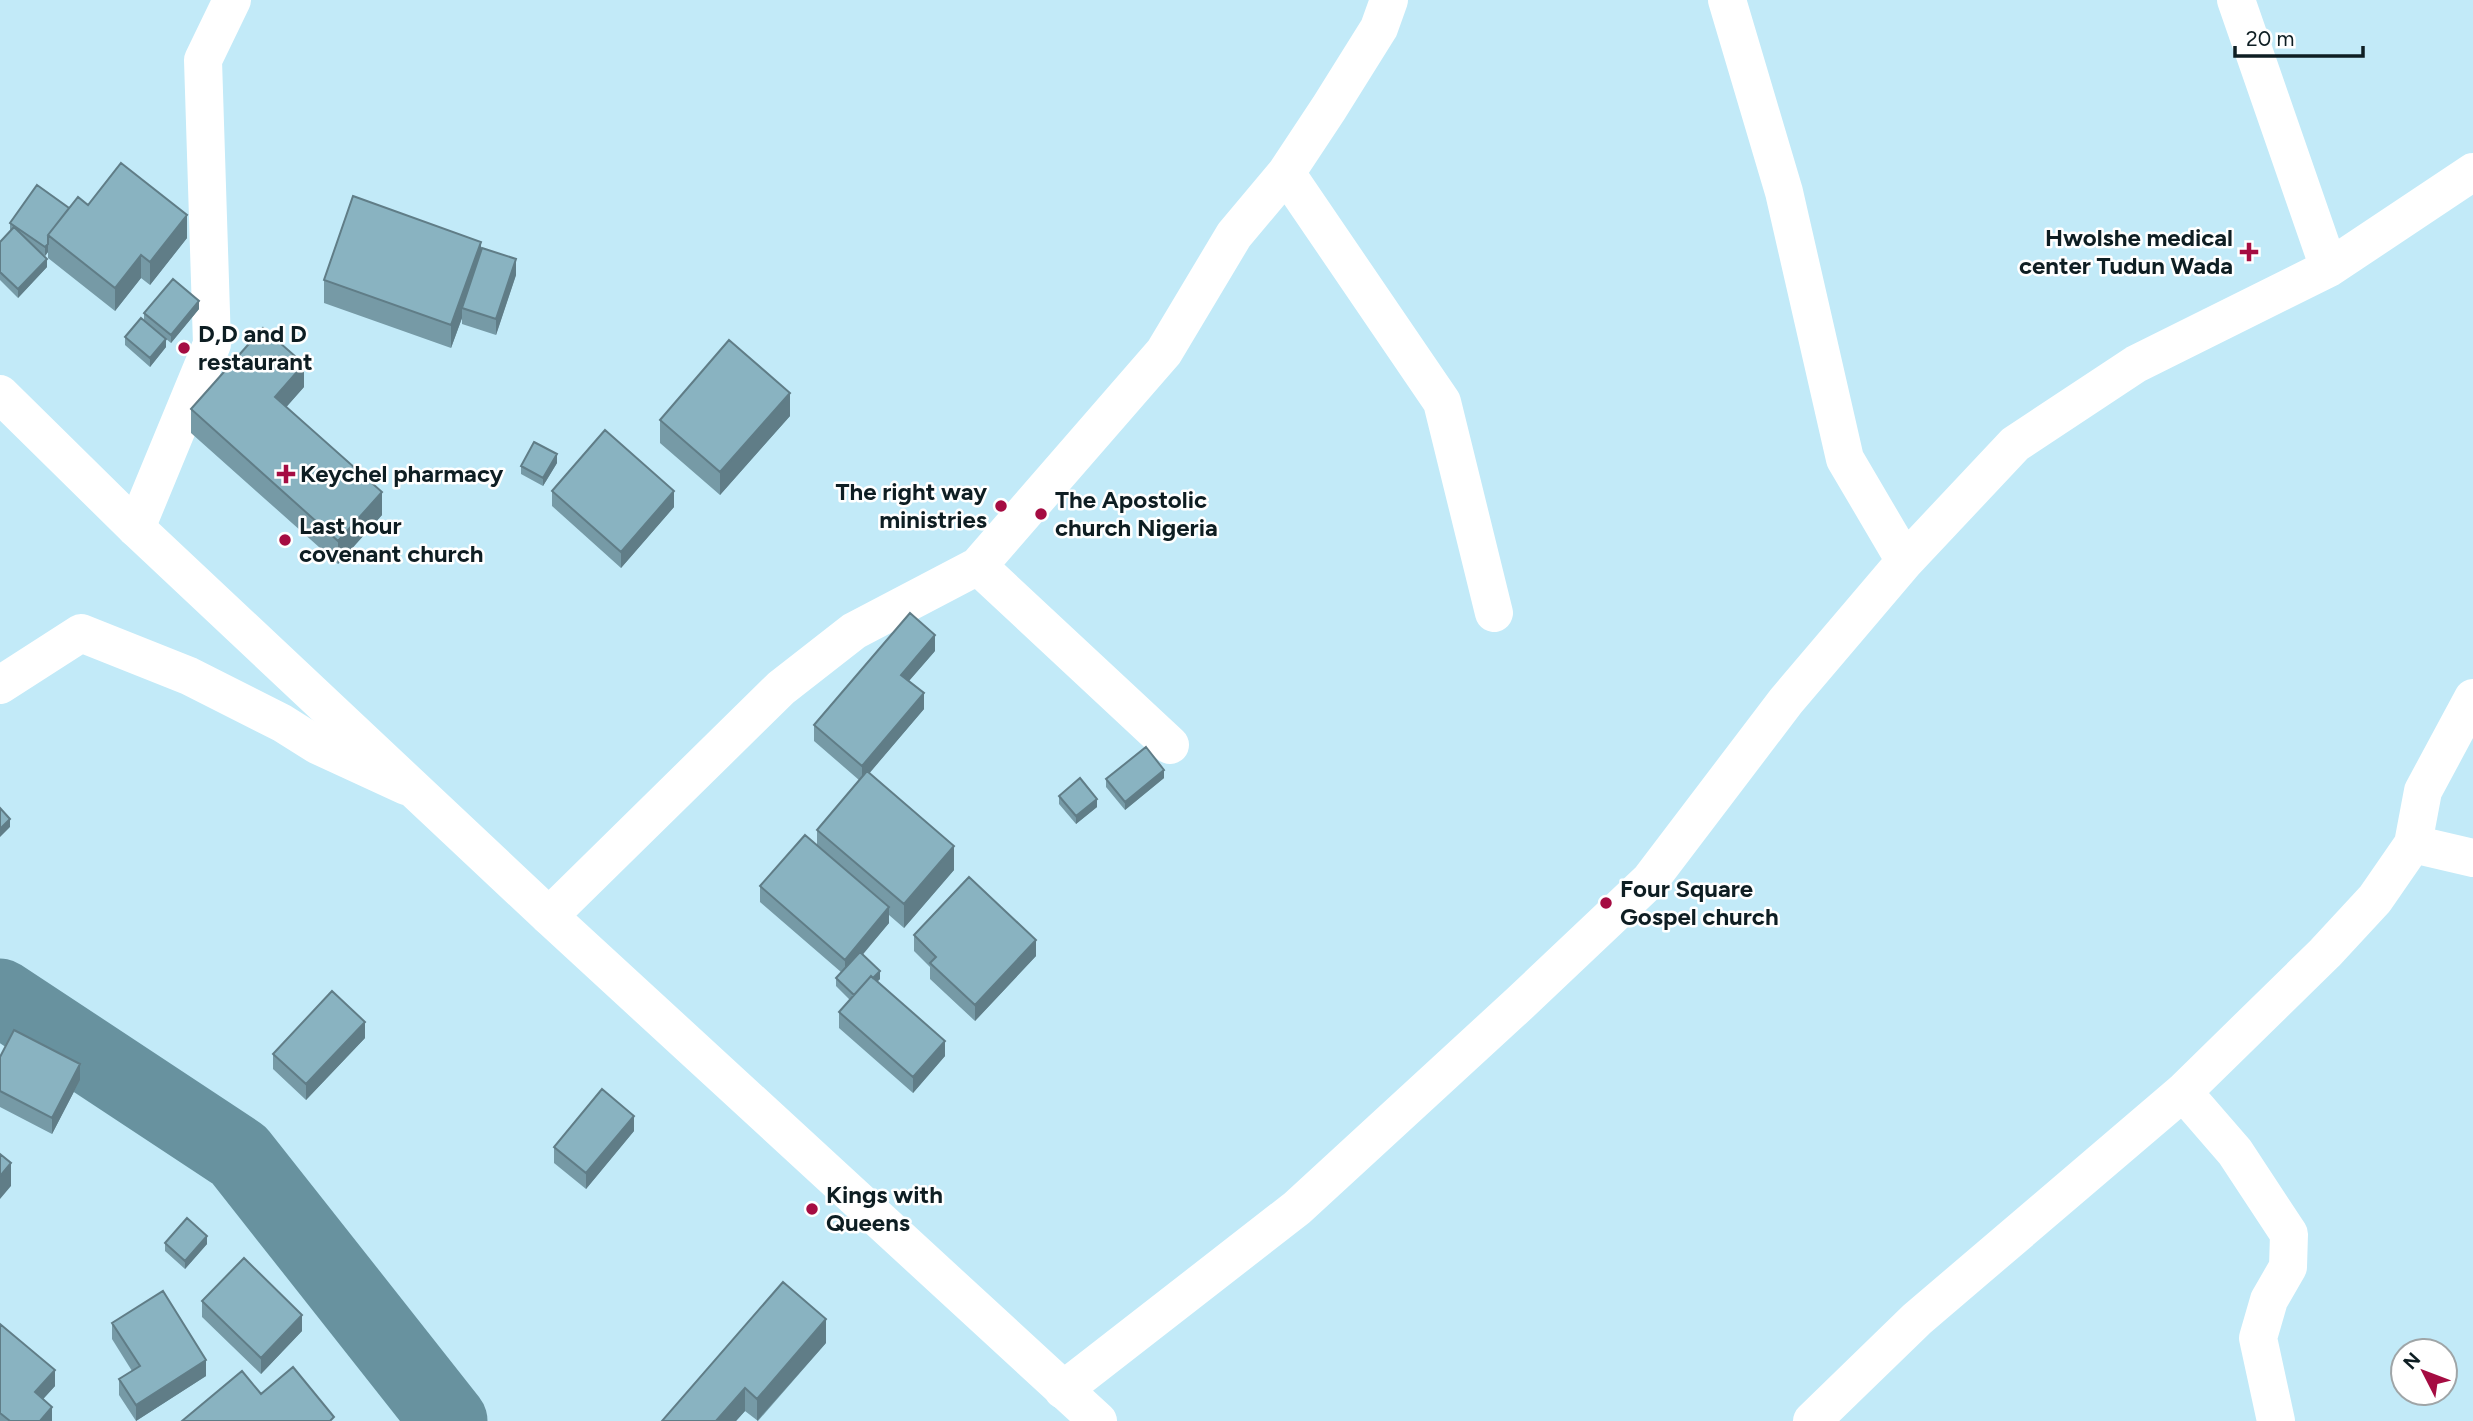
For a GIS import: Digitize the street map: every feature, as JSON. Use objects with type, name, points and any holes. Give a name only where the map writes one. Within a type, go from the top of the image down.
[{"type":"street","points":[[136,528],[212,344],[203,60],[232,0]]},
{"type":"street","points":[[550,916],[781,688],[854,631],[978,566],[1164,352],[1234,235],[1286,173],[1379,28],[1389,0]]},
{"type":"street","points":[[1727,0],[1784,192],[1845,458],[1905,561]]},
{"type":"street","points":[[2236,0],[2329,268]]},
{"type":"street","points":[[1063,1390],[1297,1208],[1650,880],[1786,701],[1905,561],[2015,444],[2136,364],[2329,268],[2473,172]]},
{"type":"street","points":[[1286,173],[1442,402],[1494,613]]},
{"type":"street","points":[[0,394],[136,528],[416,791],[1098,1421]]},
{"type":"street","points":[[978,566],[1170,745]]},
{"type":"street","points":[[0,685],[81,633],[189,676],[282,723],[317,745],[416,791]]},
{"type":"street","points":[[1812,1421],[1917,1319],[2183,1092],[2325,953],[2375,899],[2413,844],[2423,791],[2473,698]]},
{"type":"street","points":[[2413,844],[2473,858]]},
{"type":"street","points":[[2183,1092],[2235,1152],[2289,1234],[2288,1267],[2269,1300],[2258,1338],[2276,1421]]},
{"type":"building","points":[[121,163],[187,215],[150,262],[141,255],[115,288],[48,235],[78,197],[88,205]]},
{"type":"building","points":[[37,185],[69,208],[48,235],[48,244],[45,247],[10,223]]},
{"type":"building","points":[[353,196],[481,242],[451,325],[324,280]]},
{"type":"building","points":[[14,227],[47,259],[18,289],[0,272],[0,242]]},
{"type":"building","points":[[482,248],[516,259],[496,319],[462,308]]},
{"type":"building","points":[[173,279],[199,301],[171,335],[144,313]]},
{"type":"building","points":[[141,318],[166,339],[150,358],[125,337]]},
{"type":"building","name":"Keychel pharmacy","points":[[263,328],[304,364],[275,397],[382,492],[338,541],[191,409]]},
{"type":"building","points":[[729,340],[790,393],[720,472],[660,420]]},
{"type":"building","points":[[605,430],[674,491],[621,552],[552,491]]},
{"type":"building","points":[[534,442],[557,454],[543,478],[521,466]]},
{"type":"building","points":[[910,613],[935,635],[901,675],[924,693],[862,766],[814,725]]},
{"type":"building","points":[[1146,747],[1164,770],[1125,802],[1106,779]]},
{"type":"building","points":[[867,771],[954,846],[904,904],[817,830]]},
{"type":"building","points":[[1080,778],[1097,799],[1076,816],[1059,796]]},
{"type":"building","points":[[0,808],[10,819],[0,829]]},
{"type":"building","points":[[805,835],[889,907],[845,960],[760,886]]},
{"type":"building","points":[[969,877],[1036,940],[975,1005],[930,963],[936,957],[914,935]]},
{"type":"building","points":[[860,952],[880,971],[873,978],[871,976],[854,995],[836,978]]},
{"type":"building","points":[[871,976],[945,1041],[913,1077],[839,1012]]},
{"type":"building","points":[[332,991],[365,1022],[306,1084],[273,1054]]},
{"type":"building","points":[[14,1030],[80,1064],[52,1118],[0,1091],[0,1057]]},
{"type":"building","points":[[602,1089],[634,1116],[586,1173],[554,1147]]},
{"type":"building","points":[[0,1154],[11,1163],[0,1176]]},
{"type":"building","points":[[187,1218],[207,1236],[185,1261],[165,1243]]},
{"type":"building","points":[[244,1258],[302,1315],[261,1358],[202,1301]]},
{"type":"building","points":[[783,1282],[826,1319],[757,1399],[745,1388],[716,1421],[662,1421]]},
{"type":"building","points":[[163,1291],[206,1360],[136,1405],[119,1379],[140,1366],[112,1323]]},
{"type":"building","points":[[0,1324],[55,1370],[35,1392],[52,1407],[40,1421],[10,1421],[0,1413]]},
{"type":"building","points":[[293,1367],[334,1417],[330,1421],[182,1421],[242,1371],[261,1394]]},
{"type":"waterway","points":[[0,997],[239,1155],[449,1421]]},
{"type":"place","name":"Hwolshe medical center Tudun Wada","points":[[2249,252]]},
{"type":"place","name":"D,D and D restaurant","points":[[184,348]]},
{"type":"place","name":"Keychel pharmacy","points":[[286,474]]},
{"type":"place","name":"The right way ministries","points":[[1001,506]]},
{"type":"place","name":"The Apostolic church Nigeria","points":[[1041,514]]},
{"type":"place","name":"Last hour covenant church","points":[[285,540]]},
{"type":"place","name":"Four Square Gospel church","points":[[1606,903]]},
{"type":"place","name":"Kings with Queens","points":[[812,1209]]}]
